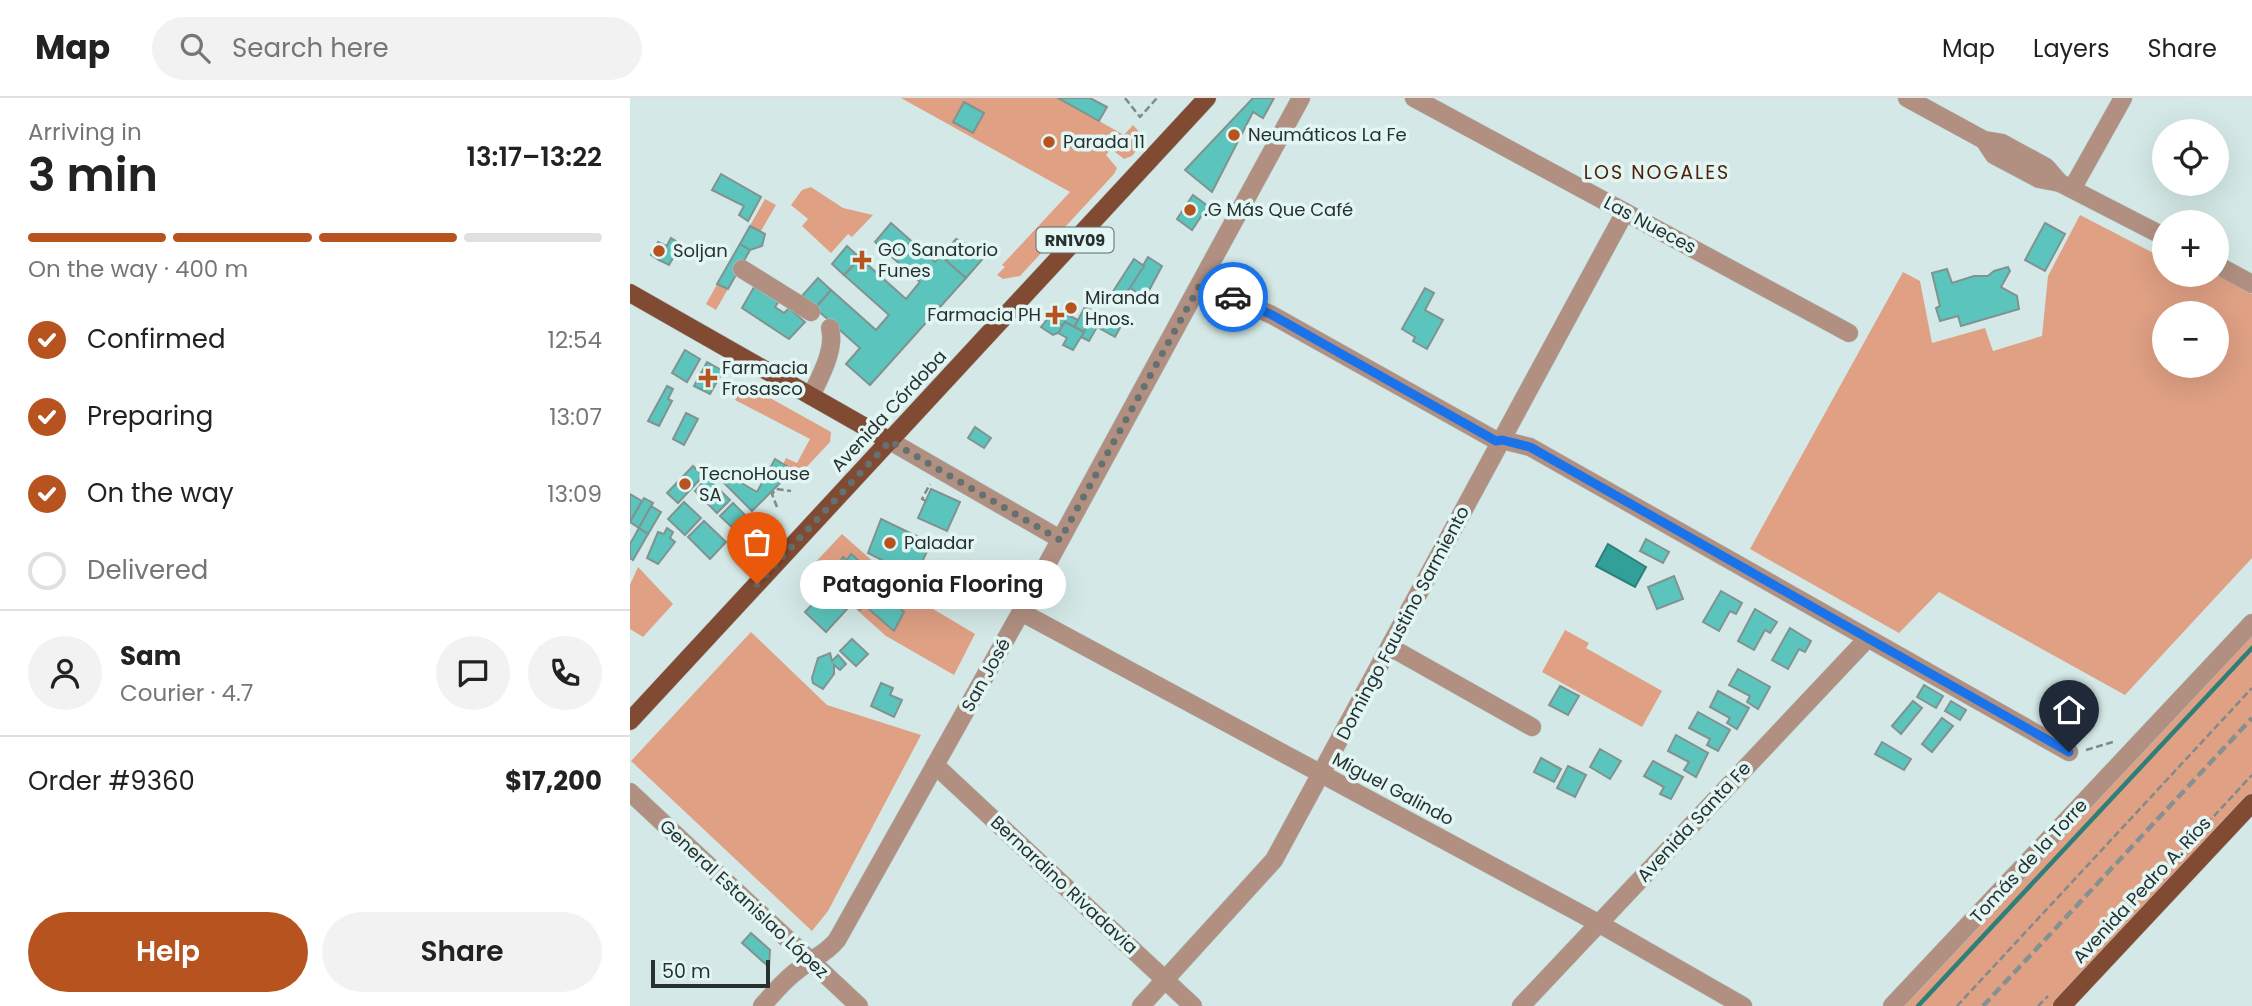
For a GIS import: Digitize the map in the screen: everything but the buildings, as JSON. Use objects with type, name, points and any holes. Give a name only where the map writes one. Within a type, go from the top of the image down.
[{"type":"main road","name":"Avenida Córdoba","points":[[630,721],[1207,98]]},
{"type":"main road","points":[[630,293],[890,441]]},
{"type":"main road","name":"Avenida Pedro A. Ríos","points":[[2055,1001],[2252,803]]},
{"type":"street","name":"San José","points":[[762,1006],[787,979],[829,951],[837,940],[1021,612],[1301,98]]},
{"type":"street","name":"Las Nueces","points":[[1414,98],[1849,333]]},
{"type":"street","points":[[1907,98],[1984,140],[1994,155],[2039,179],[2066,186],[2152,230]]},
{"type":"street","points":[[2066,186],[2123,98]]},
{"type":"street","name":"Domingo Faustino Sarmiento","points":[[1141,1006],[1274,860],[1625,212]]},
{"type":"street","points":[[742,270],[811,312]]},
{"type":"street","points":[[2229,272],[2252,284]]},
{"type":"street","points":[[1201,283],[1272,315],[1496,441],[1530,447],[2069,752]]},
{"type":"street","points":[[811,396],[826,360],[832,334],[830,328]]},
{"type":"street","points":[[890,441],[1060,540]]},
{"type":"street","name":"Miguel Galindo","points":[[1021,612],[1598,923],[1743,1006]]},
{"type":"street","name":"Tomás de la Torre","points":[[1892,1006],[2252,623]]},
{"type":"street","name":"Avenida Santa Fe","points":[[1521,1006],[1867,639]]},
{"type":"street","points":[[1390,647],[1532,727]]},
{"type":"street","name":"Bernardino Rivadavia","points":[[935,765],[1193,1006]]},
{"type":"street","name":"General Estanislao López","points":[[630,792],[859,1006]]},
{"type":"path","points":[[1125,98],[1140,117],[1157,98]]},
{"type":"path","points":[[926,501],[922,499],[938,469]]},
{"type":"path","points":[[777,507],[773,491],[791,491]]},
{"type":"path","points":[[1956,1006],[2252,688]]},
{"type":"path","points":[[2069,752],[2116,741],[2137,746]]},
{"type":"path","points":[[2114,924],[2252,775]]},
{"type":"path","points":[[2038,1006],[2055,1001]]},
{"type":"shaded area","name":"Parada 11","points":[[901,98],[1058,98],[1124,135],[1133,125],[1146,139],[1132,156],[1124,159],[1111,149],[1106,155],[1117,168],[1114,174],[1020,276],[1003,279],[997,275],[1005,267],[1002,265],[1070,192]]},
{"type":"shaded area","points":[[811,187],[843,208],[873,215],[852,237],[848,234],[831,253],[802,226],[808,219],[791,205],[802,190]]},
{"type":"shaded area","points":[[765,199],[776,205],[761,231],[765,234],[762,246],[750,250],[716,310],[706,304]]},
{"type":"shaded area","points":[[2080,215],[2152,252],[2152,287],[2229,287],[2229,282],[2252,294],[2252,558],[2125,695],[1939,592],[1899,633],[1750,549],[1903,272],[1920,281],[1932,343],[1985,328],[1993,351],[2042,336],[2048,276]]},
{"type":"shaded area","points":[[745,384],[831,432],[830,442],[800,474],[783,464],[786,458],[797,463],[810,439],[735,400]]},
{"type":"shaded area","points":[[842,534],[913,597],[975,634],[954,675],[886,636],[810,568]]},
{"type":"shaded area","points":[[638,567],[673,604],[643,637],[630,629],[630,585]]},
{"type":"shaded area","points":[[2252,623],[2252,803],[2062,1006],[1892,1006]]},
{"type":"shaded area","points":[[1565,630],[1589,643],[1586,648],[1662,691],[1642,727],[1542,672]]},
{"type":"shaded area","points":[[751,632],[827,705],[921,735],[828,911],[812,931],[631,761]]},
{"type":"water","points":[[1608,544],[1646,567],[1635,587],[1596,566]]},
{"type":"waterway","points":[[1918,1006],[2252,648]]},
{"type":"railway","points":[[1983,1006],[2252,718]]},
{"type":"way so far","points":[[757,584],[890,441],[1060,540],[1201,283],[1233,297]]},
{"type":"place","name":"Neumáticos La Fe","points":[[1234,135]]},
{"type":"place","name":"Parada 11","points":[[1049,142]]},
{"type":"place","name":".G Más Que Café","points":[[1190,210]]},
{"type":"place","name":"Soljan","points":[[659,251]]},
{"type":"place","name":"GO Sanatorio Funes","points":[[862,260]]},
{"type":"place","name":"Miranda Hnos.","points":[[1071,308]]},
{"type":"place","name":"Farmacia PH","points":[[1055,315]]},
{"type":"place","name":"Farmacia Frosasco","points":[[708,378]]},
{"type":"place","name":"TecnoHouse SA","points":[[685,484]]},
{"type":"place","name":"Paladar","points":[[890,543]]},
{"type":"place","name":"Patagonia Flooring","points":[[757,584]]},
{"type":"district","name":"LOS NOGALES","points":[[1657,172]]},
{"type":"route","points":[[1233,297],[1272,315],[1496,441],[1530,447],[1732,564],[2069,752]]}]
